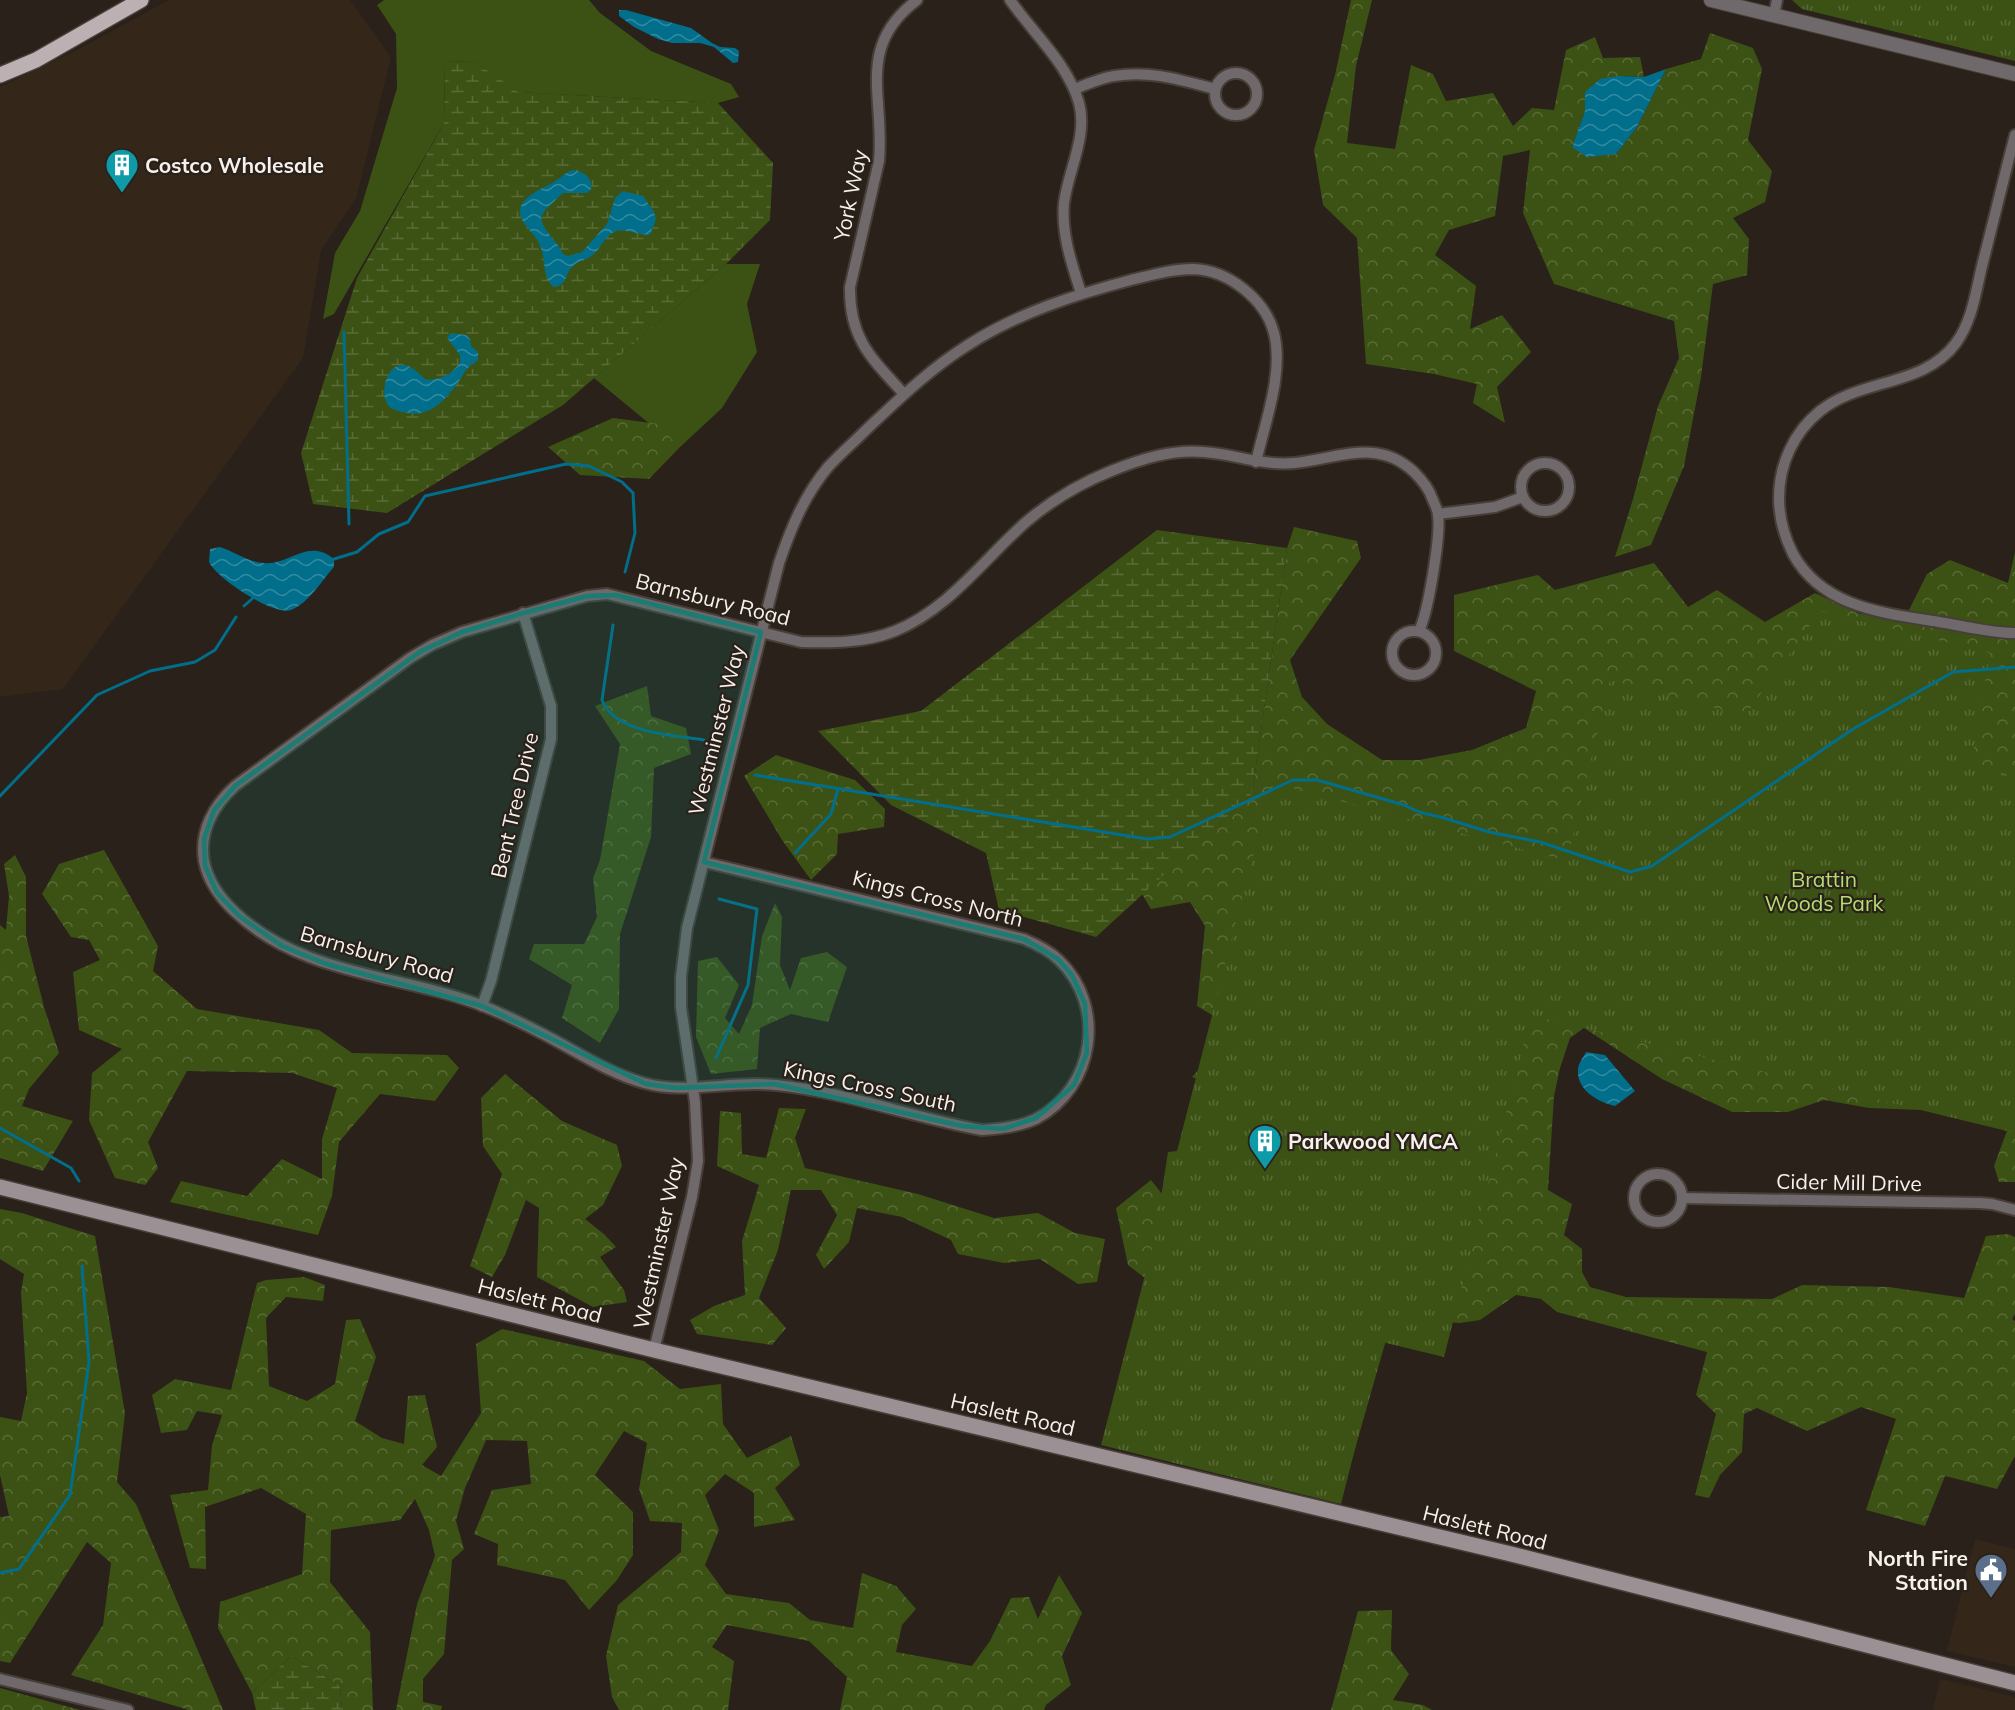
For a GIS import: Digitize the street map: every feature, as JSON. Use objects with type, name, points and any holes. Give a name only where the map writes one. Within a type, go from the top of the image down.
[{"type":"main road","points":[[0,75],[36,60],[141,0]]},
{"type":"main road","name":"Haslett Road","points":[[0,1187],[654,1350],[1511,1554],[2015,1683]]},
{"type":"street","name":"York Way","points":[[904,394],[871,358],[855,330],[850,306],[850,286],[879,161],[881,141],[877,74],[879,52],[893,22],[917,0]]},
{"type":"street","points":[[1011,0],[1062,68],[1075,89],[1080,106],[1081,125],[1064,204],[1064,222],[1066,241],[1081,293]]},
{"type":"street","points":[[1711,0],[2015,74]]},
{"type":"street","points":[[1774,15],[1778,0]]},
{"type":"street","points":[[1236,72],[1250,77],[1255,82],[1258,96],[1252,109],[1246,113],[1233,115],[1226,113],[1216,102],[1215,89],[1223,77],[1236,72]]},
{"type":"street","points":[[1075,89],[1112,76],[1141,74],[1167,76],[1215,89]]},
{"type":"street","points":[[2015,135],[1970,313],[1957,342],[1943,357],[1924,370],[1855,391],[1820,411],[1802,429],[1788,452],[1780,477],[1779,504],[1784,532],[1796,558],[1813,580],[1836,597],[1862,608],[1900,616],[2015,633]]},
{"type":"street","name":"Westminster Way","points":[[654,1350],[693,1197],[698,1161],[698,1136],[681,1007],[681,977],[687,928],[779,563],[805,500],[829,466],[904,394],[965,346],[996,328],[1081,293],[1169,271],[1195,269],[1220,274],[1244,289],[1262,309],[1270,323],[1277,353],[1276,377],[1256,462]]},
{"type":"street","name":"Barnsbury Road","points":[[482,1006],[399,981],[326,964],[296,953],[269,939],[239,916],[217,892],[205,866],[203,847],[206,829],[214,810],[235,786],[415,654],[462,632],[587,596],[607,594],[801,642],[831,643],[862,640],[893,632],[940,605],[1026,522],[1078,486],[1141,460],[1171,453],[1203,452],[1256,462],[1292,463],[1349,452],[1368,452],[1387,455],[1404,463],[1419,477],[1431,495],[1438,514],[1438,535],[1426,613],[1419,631]]},
{"type":"street","points":[[1548,463],[1563,470],[1567,477],[1569,493],[1561,506],[1555,509],[1540,511],[1533,508],[1523,497],[1522,480],[1532,467],[1548,463]]},
{"type":"street","points":[[1438,514],[1495,507],[1523,497]]},
{"type":"street","name":"Bent Tree Drive","points":[[482,1006],[491,981],[551,739],[551,706],[523,613]]},
{"type":"street","points":[[1419,631],[1431,638],[1436,659],[1427,671],[1421,674],[1406,674],[1400,670],[1392,658],[1394,643],[1404,632],[1419,631]]},
{"type":"street","name":"Kings Cross North","points":[[704,862],[1024,939],[1042,947],[1058,959],[1072,975],[1081,991],[1089,1021],[1087,1053]]},
{"type":"street","name":"Kings Cross South","points":[[482,1006],[543,1034],[619,1074],[646,1084],[676,1088],[750,1083],[790,1086],[982,1130],[1003,1129],[1036,1118],[1063,1098],[1074,1085],[1087,1053]]},
{"type":"street","points":[[1657,1174],[1665,1174],[1678,1184],[1682,1198],[1677,1213],[1671,1218],[1655,1222],[1641,1215],[1634,1201],[1637,1186],[1649,1175],[1657,1174]]},
{"type":"street","name":"Cider Mill Drive","points":[[1682,1198],[1980,1203],[2015,1210]]},
{"type":"street","points":[[0,1679],[128,1710]]},
{"type":"highlighted area","points":[[616,595],[761,632],[704,862],[1024,939],[1058,959],[1072,975],[1085,1004],[1087,1053],[1074,1085],[1036,1118],[1003,1129],[962,1126],[774,1084],[676,1088],[646,1084],[482,1006],[326,964],[282,946],[239,916],[217,893],[205,866],[204,839],[214,810],[235,786],[421,651],[462,632],[523,613],[587,596]]},
{"type":"shaded area","points":[[169,0],[350,0],[391,57],[356,199],[321,250],[303,358],[63,689],[0,697],[0,87],[73,52]]},
{"type":"shaded area","points":[[1975,1539],[2015,1549],[2015,1667],[1947,1651]]},
{"type":"shaded area","points":[[1940,1679],[2015,1697],[2015,1710],[1933,1710]]},
{"type":"green space","points":[[384,0],[589,0],[600,13],[651,51],[731,84],[739,97],[718,103],[517,92],[474,61],[445,62],[444,123],[334,314],[323,319],[335,253],[360,211],[397,88],[396,34],[377,5]]},
{"type":"green space","points":[[1351,0],[1372,0],[1356,66],[1347,143],[1395,149],[1411,65],[1433,74],[1446,101],[1493,93],[1513,126],[1532,108],[1554,110],[1566,50],[1595,37],[1603,58],[1640,57],[1644,77],[1619,76],[1585,92],[1585,111],[1572,147],[1616,154],[1637,127],[1666,69],[1701,59],[1710,33],[1753,48],[1762,69],[1748,140],[1772,171],[1765,202],[1733,218],[1749,239],[1747,275],[1713,284],[1701,377],[1684,466],[1651,545],[1615,557],[1658,406],[1679,358],[1674,321],[1554,284],[1523,213],[1530,150],[1503,156],[1495,216],[1449,230],[1435,255],[1476,286],[1470,329],[1502,315],[1531,352],[1497,387],[1505,423],[1473,403],[1477,384],[1434,374],[1366,364],[1357,238],[1323,205],[1314,150],[1335,75]]},
{"type":"green space","points":[[1792,0],[2015,0],[2015,61],[1802,9]]},
{"type":"green space","points":[[474,61],[518,92],[718,103],[773,163],[770,220],[726,264],[563,405],[387,513],[313,504],[301,453],[357,278],[444,123],[445,62]]},
{"type":"green space","points":[[726,264],[760,264],[747,304],[757,352],[722,408],[679,448],[594,378]]},
{"type":"green space","points":[[613,418],[659,424],[679,448],[649,479],[580,475],[548,447]]},
{"type":"green space","name":"Brattin Woods Park","points":[[1294,527],[1357,541],[1361,558],[1290,660],[1302,697],[1327,724],[1382,760],[1419,760],[1472,750],[1526,728],[1536,691],[1454,651],[1454,595],[1538,575],[1555,590],[1654,563],[1688,607],[1717,590],[1765,622],[1815,593],[1857,613],[1903,622],[1927,574],[1950,560],[2008,583],[2015,552],[2015,1182],[1999,1182],[1994,1166],[2008,1128],[1948,1111],[1869,1108],[1824,1100],[1788,1112],[1732,1112],[1662,1079],[1584,1028],[1570,1038],[1560,1068],[1554,1096],[1548,1190],[1572,1204],[1564,1235],[1582,1249],[1582,1272],[1590,1287],[1626,1297],[1772,1299],[1802,1285],[1889,1287],[1964,1298],[1986,1236],[2008,1234],[2015,1237],[2015,1314],[2012,1319],[2015,1321],[2015,1456],[1997,1489],[1945,1476],[1925,1526],[1866,1510],[1896,1419],[1861,1407],[1807,1431],[1757,1408],[1744,1414],[1742,1452],[1720,1475],[1709,1498],[1695,1495],[1716,1414],[1696,1395],[1707,1352],[1557,1312],[1541,1299],[1516,1295],[1480,1320],[1460,1323],[1392,1319],[1343,1491],[1227,1091],[1192,1077],[1216,1051],[1225,1023],[1197,1006],[1205,926],[1190,902],[1151,909],[1142,894],[1252,794],[1287,548]]},
{"type":"green space","points":[[1157,530],[1287,548],[1252,794],[1096,937],[999,910],[986,853],[891,805],[818,731],[921,711]]},
{"type":"green space","name":"Brattin Woods Park","points":[[1820,611],[1990,653],[1971,766],[2015,778],[2015,1133],[1531,1015],[1444,1357],[1382,1342],[1341,1504],[1101,1445],[1160,1217],[1158,1217],[1168,1152],[1177,1151],[1272,783],[1567,861],[1610,680],[1745,716]]},
{"type":"green space","points":[[647,686],[651,716],[686,728],[691,754],[654,768],[651,837],[620,934],[619,1009],[600,1043],[562,1018],[572,985],[529,959],[534,944],[584,944],[597,917],[593,878],[600,860],[620,744],[595,706]]},
{"type":"green space","points":[[776,755],[855,780],[885,809],[884,827],[838,834],[837,854],[811,880],[782,840],[744,776]]},
{"type":"green space","points":[[104,850],[158,946],[153,971],[197,1009],[319,1030],[352,1053],[447,1055],[459,1068],[435,1101],[380,1094],[339,1142],[332,1196],[318,1235],[170,1202],[181,1181],[247,1196],[282,1159],[322,1179],[322,1139],[337,1088],[292,1073],[187,1071],[148,1142],[158,1168],[145,1185],[115,1178],[89,1120],[92,1073],[122,1049],[79,1030],[73,972],[100,960],[89,940],[71,937],[42,894],[59,864]]},
{"type":"green space","points":[[15,855],[26,877],[26,936],[44,1007],[59,1053],[29,1089],[22,1106],[73,1121],[43,1171],[0,1158],[0,925],[6,930],[9,896],[4,864]]},
{"type":"green space","points":[[775,903],[782,917],[780,965],[790,990],[801,958],[827,952],[847,967],[828,1022],[791,1014],[760,1028],[757,1069],[711,1074],[696,1037],[698,961],[717,957],[739,985],[725,1018],[739,1034],[752,1005],[762,936]]},
{"type":"green space","points":[[505,1074],[562,1121],[617,1145],[622,1166],[603,1205],[585,1219],[616,1247],[600,1257],[624,1290],[627,1302],[593,1307],[537,1277],[539,1208],[526,1200],[505,1255],[492,1277],[470,1266],[502,1174],[483,1146],[481,1098]]},
{"type":"green space","points":[[779,1108],[806,1109],[795,1138],[805,1168],[918,1194],[994,1218],[1038,1213],[1075,1233],[1105,1239],[1097,1282],[1078,1284],[1040,1259],[1004,1263],[958,1254],[951,1240],[902,1217],[857,1208],[849,1242],[824,1269],[816,1255],[837,1215],[821,1190],[791,1190],[778,1250],[759,1298],[786,1328],[772,1345],[697,1334],[690,1320],[714,1306],[745,1295],[742,1241],[759,1185],[717,1166],[720,1111],[741,1113],[742,1154],[766,1158]]},
{"type":"green space","points":[[1151,1180],[1199,1241],[1162,1291],[1128,1265],[1116,1208]]},
{"type":"green space","points":[[0,1209],[22,1213],[95,1236],[125,1413],[117,1482],[136,1504],[223,1710],[189,1710],[71,1675],[103,1625],[111,1563],[87,1542],[10,1663],[0,1661],[0,1517],[9,1516],[0,1475],[0,1417],[21,1421],[27,1393],[21,1292],[24,1274],[0,1259]]},
{"type":"green space","points":[[304,1277],[325,1285],[323,1301],[286,1297],[266,1318],[269,1386],[307,1401],[335,1384],[346,1320],[360,1319],[376,1357],[355,1421],[382,1438],[404,1444],[408,1396],[425,1395],[437,1447],[422,1465],[441,1476],[481,1413],[476,1344],[502,1329],[644,1361],[680,1389],[721,1384],[723,1424],[747,1458],[791,1436],[800,1465],[775,1488],[795,1520],[754,1527],[754,1493],[725,1474],[705,1495],[719,1530],[705,1565],[726,1594],[789,1603],[810,1620],[853,1628],[862,1573],[896,1586],[916,1609],[902,1625],[896,1652],[972,1666],[990,1641],[1011,1598],[1029,1597],[1038,1619],[1059,1575],[1082,1613],[1062,1656],[1071,1685],[1046,1705],[1044,1710],[840,1710],[847,1677],[809,1641],[727,1625],[712,1647],[734,1661],[728,1710],[619,1710],[612,1697],[606,1656],[618,1605],[681,1552],[682,1523],[650,1521],[639,1489],[647,1443],[624,1431],[595,1475],[633,1512],[633,1555],[617,1580],[589,1610],[565,1580],[497,1565],[498,1544],[474,1534],[492,1490],[531,1484],[527,1441],[486,1440],[465,1488],[456,1521],[464,1549],[452,1560],[444,1654],[423,1679],[423,1702],[442,1706],[441,1710],[396,1710],[417,1604],[435,1556],[429,1530],[415,1499],[400,1520],[331,1530],[330,1582],[370,1632],[373,1710],[342,1710],[340,1686],[291,1656],[252,1693],[218,1628],[220,1602],[302,1574],[306,1514],[261,1488],[205,1507],[206,1569],[190,1568],[170,1495],[208,1490],[212,1445],[222,1415],[197,1411],[187,1430],[161,1433],[152,1395],[175,1379],[231,1390],[257,1283],[266,1280]]},
{"type":"green space","points":[[1392,1610],[1391,1650],[1409,1674],[1393,1700],[1423,1705],[1432,1710],[1331,1710],[1358,1611]]},
{"type":"green space","points":[[291,1656],[340,1686],[342,1710],[256,1710],[252,1693]]},
{"type":"green space","points":[[0,1688],[80,1710],[0,1710]]},
{"type":"water","points":[[619,10],[691,28],[720,47],[735,48],[739,51],[738,62],[733,63],[714,47],[700,43],[672,43],[658,39],[634,27],[619,16]]},
{"type":"water","points":[[1666,69],[1637,127],[1616,154],[1587,157],[1572,147],[1585,111],[1585,92],[1600,79],[1619,76],[1644,77]]},
{"type":"water","points":[[573,170],[586,175],[592,188],[587,193],[563,193],[545,210],[541,218],[545,228],[563,254],[568,256],[582,252],[607,224],[615,198],[623,191],[643,196],[654,212],[656,220],[650,235],[625,231],[613,233],[594,254],[573,266],[564,282],[553,287],[547,278],[539,243],[523,221],[520,210],[522,204],[532,194]]},
{"type":"water","points":[[451,333],[466,335],[470,339],[471,346],[478,352],[478,360],[470,366],[447,396],[430,410],[416,414],[391,408],[387,403],[384,388],[389,373],[394,368],[400,365],[408,366],[427,380],[446,376],[460,363],[460,355],[447,338]]},
{"type":"water","points":[[220,547],[247,559],[264,563],[273,563],[307,551],[315,551],[325,553],[334,559],[334,567],[304,602],[291,610],[283,610],[247,595],[214,569],[209,562],[210,549]]},
{"type":"water","points":[[1586,1052],[1605,1055],[1635,1091],[1615,1106],[1589,1094],[1578,1076],[1578,1067]]},
{"type":"waterway","points":[[344,332],[349,524]]},
{"type":"waterway","points":[[334,559],[357,552],[379,534],[408,522],[425,496],[566,464],[589,466],[622,482],[633,493],[635,533],[625,572]]},
{"type":"waterway","points":[[244,606],[253,598]]},
{"type":"waterway","points":[[0,796],[97,695],[150,671],[195,662],[215,650],[236,617]]},
{"type":"waterway","points":[[613,625],[602,700],[609,711],[631,726],[646,731],[704,740]]},
{"type":"waterway","points":[[755,775],[1147,839],[1170,837],[1293,780],[1317,780],[1489,832],[1540,842],[1630,872],[1652,866],[1853,729],[1953,672],[2015,667]]},
{"type":"waterway","points":[[795,853],[831,814],[838,789]]},
{"type":"waterway","points":[[716,1058],[748,985],[757,909],[719,899]]},
{"type":"waterway","points":[[0,1128],[71,1168],[79,1181]]},
{"type":"waterway","points":[[0,1573],[19,1569],[70,1495],[89,1362],[82,1266]]},
{"type":"place","name":"Costco Wholesale","points":[[122,194]]},
{"type":"place","name":"Parkwood YMCA","points":[[1265,1170]]},
{"type":"place","name":"North Fire Station","points":[[1991,1599]]}]
